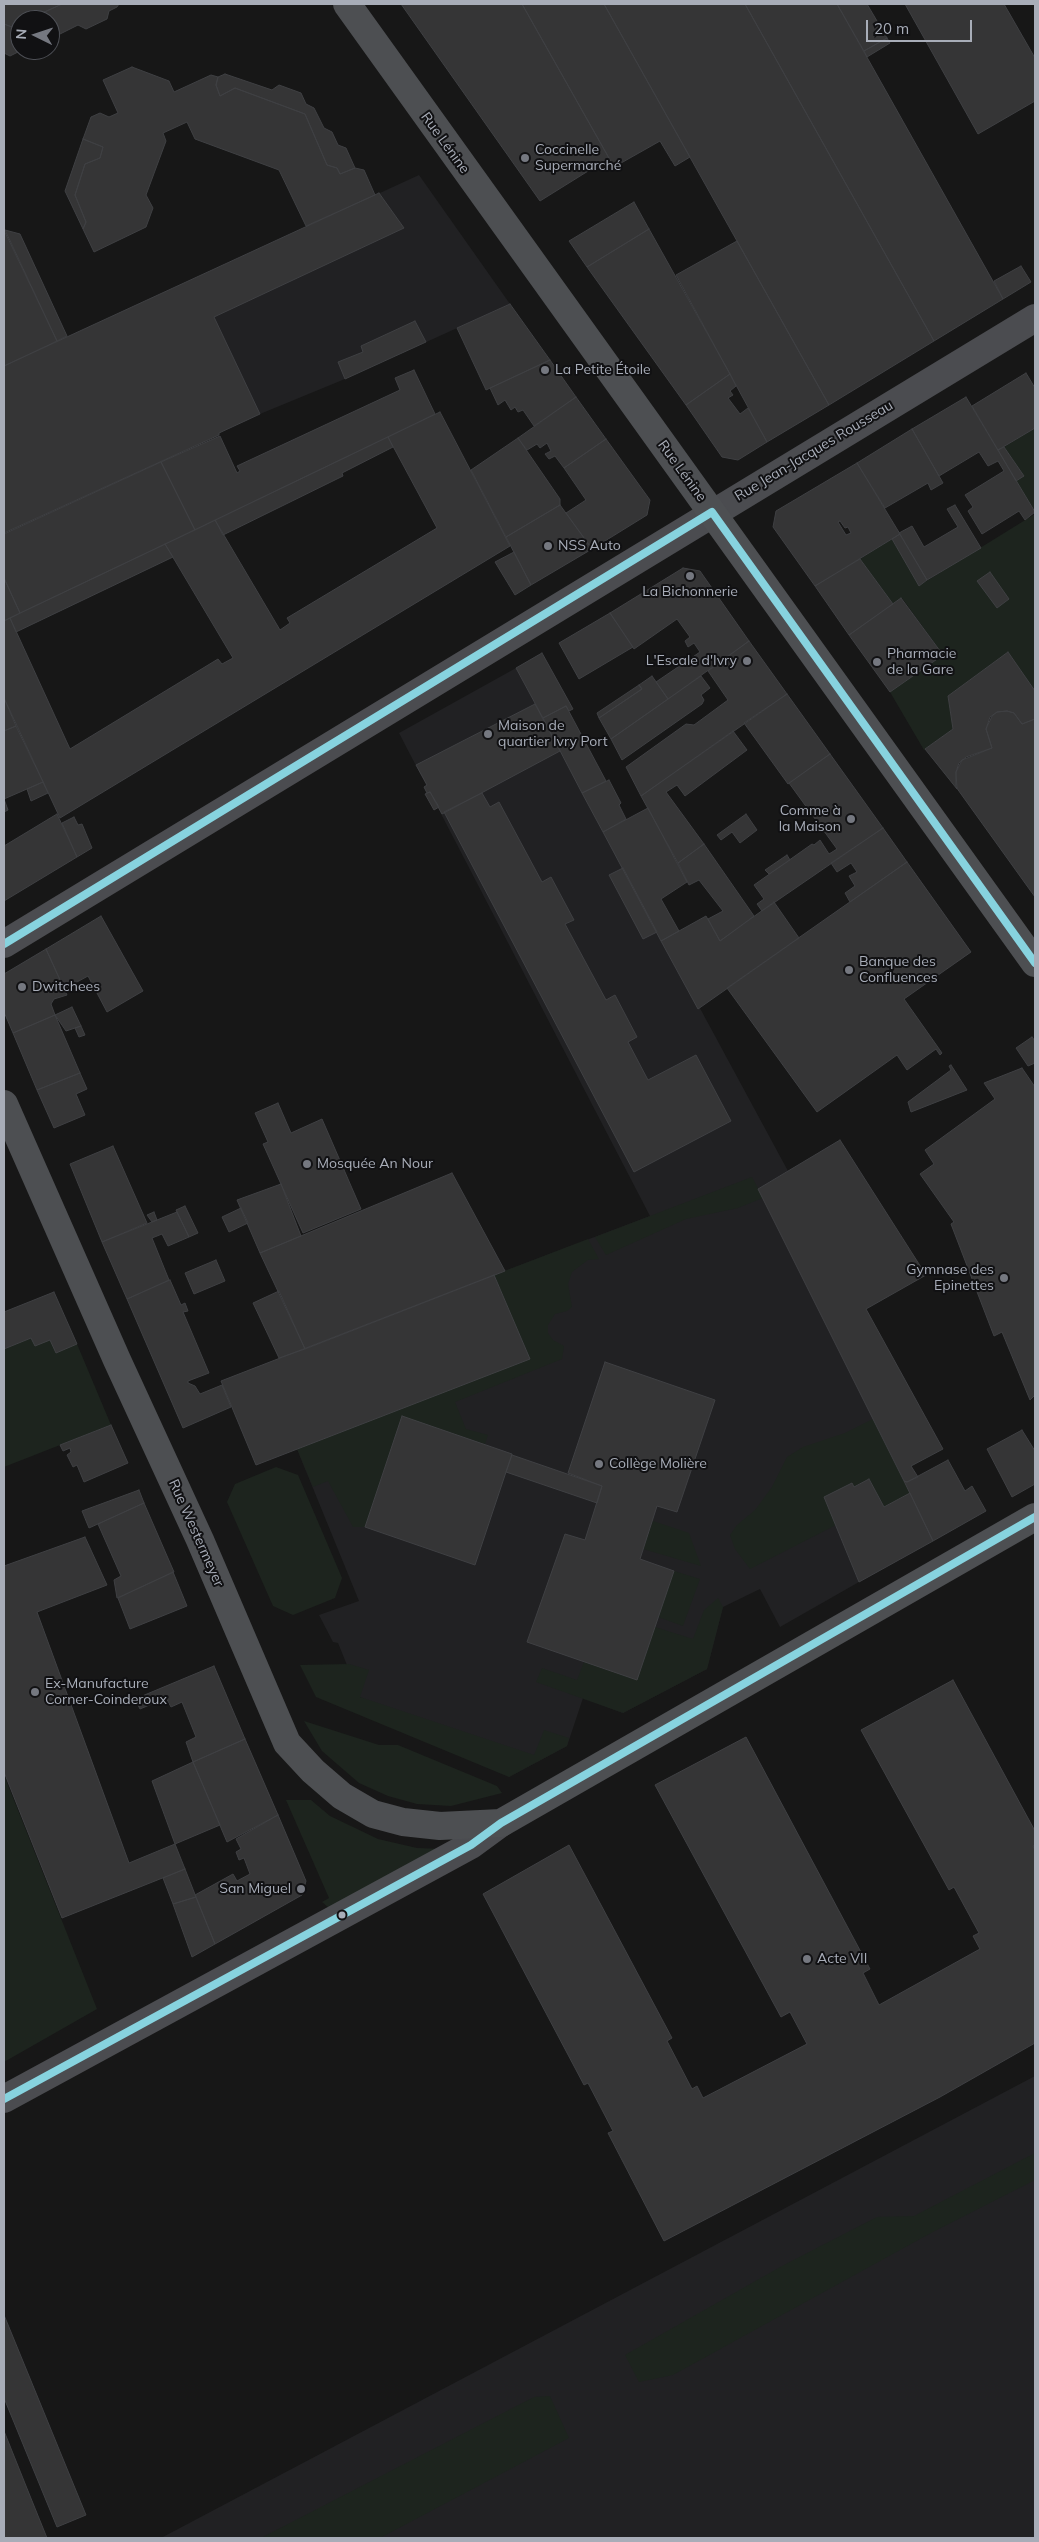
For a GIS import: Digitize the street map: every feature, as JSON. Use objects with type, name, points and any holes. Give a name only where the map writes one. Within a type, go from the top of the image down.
[{"type":"main road","name":"Rue Lénine","points":[[347,4],[1035,963]]},
{"type":"main road","name":"Rue Westermeyer","points":[[4,1104],[116,1360],[200,1540],[287,1743],[320,1778],[342,1796],[372,1814],[403,1822],[440,1826],[501,1823]]},
{"type":"main road","points":[[501,1823],[1035,1517]]},
{"type":"street","name":"Rue Jean-Jacques Rousseau","points":[[4,944],[712,512],[1035,318]]},
{"type":"street","points":[[4,2098],[454,1854],[501,1823]]},
{"type":"shaded area","points":[[419,175],[510,304],[345,379],[260,414],[4,533],[4,366]]},
{"type":"shaded area","points":[[1035,428],[1035,512],[1016,481],[1024,476],[1004,447]]},
{"type":"shaded area","points":[[1035,514],[1035,691],[1008,652],[948,696],[953,729],[924,750],[890,692],[943,655],[902,598],[893,604],[860,559],[892,539],[920,585]]},
{"type":"shaded area","name":"Collège Molière","points":[[516,668],[788,1171],[758,1189],[910,1493],[884,1507],[869,1479],[854,1487],[852,1483],[824,1497],[859,1582],[780,1627],[760,1589],[723,1607],[707,1669],[623,1713],[583,1698],[567,1746],[509,1777],[360,1697],[338,1643],[333,1642],[319,1615],[359,1601],[297,1449],[529,1359],[494,1275],[650,1216],[399,733]]},
{"type":"shaded area","points":[[752,1177],[763,1198],[738,1208],[686,1219],[606,1255],[595,1237]]},
{"type":"shaded area","points":[[588,1239],[599,1259],[588,1260],[572,1272],[568,1284],[572,1307],[567,1311],[555,1314],[548,1325],[548,1333],[553,1340],[564,1346],[562,1359],[455,1402],[466,1429],[488,1435],[485,1444],[402,1417],[365,1527],[353,1527],[328,1481],[313,1487],[297,1449],[529,1359],[494,1275]]},
{"type":"shaded area","points":[[31,1338],[77,1344],[111,1425],[4,1467],[4,1349]]},
{"type":"shaded area","points":[[873,1419],[910,1493],[884,1507],[869,1479],[854,1487],[852,1483],[836,1525],[750,1569],[735,1549],[730,1535],[737,1525],[755,1510],[772,1487],[787,1457],[803,1447],[845,1433]]},
{"type":"shaded area","points":[[276,1467],[298,1475],[342,1578],[335,1598],[293,1615],[273,1606],[227,1502],[235,1484]]},
{"type":"shaded area","points":[[653,1521],[689,1533],[701,1566],[643,1549]]},
{"type":"shaded area","points":[[674,1571],[700,1579],[683,1626],[658,1617]]},
{"type":"shaded area","points":[[718,1598],[723,1607],[707,1669],[623,1713],[536,1682],[542,1668],[577,1680],[584,1662],[637,1680],[655,1627],[693,1639],[704,1610]]},
{"type":"shaded area","points":[[349,1664],[369,1670],[360,1697],[534,1755],[544,1730],[569,1738],[567,1746],[509,1777],[316,1697],[300,1665]]},
{"type":"shaded area","points":[[304,1721],[379,1745],[398,1745],[497,1786],[502,1793],[451,1806],[417,1804],[388,1796],[359,1783],[322,1751]]},
{"type":"shaded area","points":[[4,1775],[97,2009],[4,2062]]},
{"type":"shaded area","points":[[286,1800],[311,1800],[330,1816],[378,1839],[417,1848],[442,1849],[329,1908],[322,1902],[329,1898]]},
{"type":"shaded area","points":[[1035,2076],[1035,2538],[161,2538]]},
{"type":"shaded area","points":[[1035,2153],[1035,2180],[931,2233],[673,2375],[639,2382],[625,2355],[782,2266],[877,2217],[914,2216]]},
{"type":"shaded area","points":[[550,2396],[569,2438],[380,2538],[261,2538],[534,2397]]},
{"type":"building","points":[[4,4],[62,4],[49,10],[10,10],[10,26],[4,24]]},
{"type":"building","points":[[62,4],[119,4],[109,11],[107,19],[86,29],[78,25],[60,34],[60,10],[49,10]]},
{"type":"building","points":[[401,4],[522,4],[609,158],[540,201]]},
{"type":"building","points":[[522,4],[604,4],[690,157],[675,166],[660,141],[614,167]]},
{"type":"building","points":[[604,4],[745,4],[934,341],[829,405]]},
{"type":"building","points":[[745,4],[837,4],[1003,299],[934,341]]},
{"type":"building","points":[[837,4],[867,4],[887,38],[864,51]]},
{"type":"building","points":[[905,4],[1004,4],[1035,58],[1035,101],[978,134]]},
{"type":"building","points":[[4,24],[10,26],[10,56],[4,53]]},
{"type":"building","points":[[887,38],[890,43],[867,57],[864,51]]},
{"type":"building","points":[[132,67],[169,81],[174,92],[211,75],[218,77],[216,85],[220,96],[235,88],[305,114],[327,165],[337,168],[340,174],[355,168],[364,170],[375,195],[306,226],[279,170],[195,139],[187,122],[163,133],[166,141],[146,195],[153,208],[146,227],[94,252],[83,229],[86,222],[75,195],[85,164],[100,158],[103,147],[83,139],[91,117],[100,113],[109,117],[118,113],[103,80]]},
{"type":"building","points":[[225,74],[272,90],[279,85],[301,93],[306,104],[314,108],[324,128],[332,132],[338,145],[346,148],[355,168],[340,174],[337,168],[327,165],[305,114],[235,88],[220,96],[216,85],[218,77]]},
{"type":"building","points":[[83,139],[103,147],[100,158],[85,164],[75,195],[86,222],[83,229],[65,191]]},
{"type":"building","points":[[379,193],[404,228],[214,317],[260,414],[219,433],[219,435],[4,533],[4,366]]},
{"type":"building","points":[[634,202],[649,229],[587,267],[569,241]]},
{"type":"building","points":[[649,229],[730,374],[686,405],[587,267]]},
{"type":"building","points":[[4,230],[57,341],[4,366]]},
{"type":"building","points":[[5,230],[20,234],[67,336],[57,341]]},
{"type":"building","points":[[737,241],[829,405],[767,442],[676,275]]},
{"type":"building","points":[[1021,266],[1031,282],[1003,299],[994,281]]},
{"type":"building","points":[[510,304],[550,360],[486,390],[457,328]]},
{"type":"building","points":[[415,321],[426,342],[345,379],[338,362],[363,352],[361,346]]},
{"type":"building","points":[[550,360],[576,397],[534,426],[523,410],[518,412],[515,407],[511,410],[505,400],[498,405],[490,388]]},
{"type":"building","points":[[414,370],[435,414],[195,530],[161,462],[220,436],[237,473],[240,471],[237,466],[400,390],[395,378]]},
{"type":"building","points":[[1026,373],[1035,388],[1035,428],[998,450],[972,406]]},
{"type":"building","points":[[730,374],[736,386],[730,391],[733,395],[728,398],[740,414],[748,408],[767,442],[738,460],[722,457],[686,405]]},
{"type":"building","points":[[576,397],[606,439],[564,468],[555,456],[549,459],[545,454],[551,451],[547,443],[540,448],[537,444],[527,450],[518,438]]},
{"type":"building","points":[[966,397],[1035,512],[1025,520],[1019,511],[982,534],[968,511],[973,507],[965,495],[1004,471],[998,461],[988,466],[979,452],[939,476],[912,429]]},
{"type":"building","points":[[440,412],[510,546],[60,818],[4,698],[4,621],[10,618],[70,749],[218,659],[222,664],[233,658],[165,544],[215,520],[280,630],[290,623],[287,618],[437,528],[388,437]]},
{"type":"building","points":[[912,429],[943,483],[931,490],[928,483],[885,508],[857,463]]},
{"type":"building","points":[[388,437],[393,447],[342,473],[343,476],[223,535],[215,520]]},
{"type":"building","points":[[518,438],[560,499],[560,505],[506,537],[471,470]]},
{"type":"building","points":[[606,439],[650,500],[647,515],[592,549],[566,513],[586,500],[564,468]]},
{"type":"building","points":[[1004,447],[1024,476],[1016,481],[998,450]]},
{"type":"building","points":[[161,462],[195,530],[20,613],[4,578],[4,534]]},
{"type":"building","points":[[857,463],[900,534],[815,586],[773,527],[776,511]],"holes":[[[840,521],[845,528],[848,527],[851,533],[846,535],[838,522]]]},
{"type":"building","points":[[560,505],[592,549],[531,585],[506,537]]},
{"type":"building","points":[[955,505],[981,548],[927,580],[899,533],[912,526],[924,547],[958,527],[947,509]]},
{"type":"building","points":[[900,534],[927,580],[919,586],[892,539]]},
{"type":"building","points":[[165,544],[173,557],[16,632],[10,618]]},
{"type":"building","points":[[514,552],[531,585],[515,595],[495,562]]},
{"type":"building","points":[[860,559],[893,604],[849,635],[815,586]]},
{"type":"building","points":[[683,568],[700,571],[749,641],[668,699],[656,682],[700,652],[694,643],[688,647],[685,641],[690,637],[677,619],[634,649],[610,613]]},
{"type":"building","points":[[990,572],[1009,599],[997,608],[977,581]]},
{"type":"building","points":[[4,578],[20,613],[4,621]]},
{"type":"building","points":[[901,598],[943,655],[890,692],[849,635]]},
{"type":"building","points":[[610,613],[633,647],[579,679],[559,643]]},
{"type":"building","points":[[749,641],[787,694],[641,796],[626,767],[686,724],[694,725],[728,700],[708,671]]},
{"type":"building","points":[[1008,652],[1035,691],[1035,719],[1022,724],[1014,713],[1007,711],[997,712],[992,716],[986,729],[992,748],[966,757],[959,763],[956,772],[957,789],[925,749],[953,729],[948,696]]},
{"type":"building","points":[[542,653],[573,709],[569,711],[566,706],[543,718],[516,668]]},
{"type":"building","points":[[652,676],[668,699],[611,739],[599,718],[642,689],[639,685]]},
{"type":"building","points":[[701,676],[710,688],[701,695],[704,700],[702,704],[622,760],[611,739]]},
{"type":"building","points":[[639,685],[642,689],[599,718],[597,713]]},
{"type":"building","points":[[787,694],[830,754],[788,784],[744,723]]},
{"type":"building","points":[[4,698],[16,726],[4,731]]},
{"type":"building","points":[[535,704],[560,751],[442,814],[430,792],[427,793],[424,787],[427,785],[416,765]]},
{"type":"building","points":[[566,706],[606,781],[582,793],[543,718]]},
{"type":"building","points":[[1007,711],[1014,713],[1022,724],[1035,719],[1035,897],[956,787],[956,772],[962,760],[992,748],[986,729],[990,717],[997,712]]},
{"type":"building","points":[[16,726],[43,782],[4,799],[4,731]]},
{"type":"building","points":[[733,731],[747,750],[685,796],[677,785],[666,792],[704,844],[678,863],[641,796]]},
{"type":"building","points":[[830,754],[883,828],[762,911],[757,904],[764,899],[754,885],[820,840],[829,854],[837,849],[789,783]]},
{"type":"building","points":[[609,780],[621,803],[619,805],[626,819],[603,832],[582,793]]},
{"type":"building","points":[[43,782],[48,793],[31,801],[27,789]]},
{"type":"building","points":[[430,792],[439,807],[434,810],[425,794]]},
{"type":"building","points":[[482,793],[490,807],[499,802],[542,882],[551,877],[574,920],[565,924],[606,1000],[615,995],[637,1037],[628,1042],[648,1080],[696,1055],[731,1121],[634,1172],[444,812]]},
{"type":"building","points":[[4,799],[8,810],[4,812]]},
{"type":"building","points":[[648,808],[687,882],[661,899],[679,931],[661,941],[603,832]]},
{"type":"building","points":[[57,814],[77,857],[4,901],[4,846]]},
{"type":"building","points":[[746,814],[757,830],[740,843],[732,832],[721,840],[717,835]]},
{"type":"building","points":[[74,817],[78,825],[82,824],[92,848],[77,857],[62,823]]},
{"type":"building","points":[[883,828],[907,862],[850,902],[845,893],[855,886],[849,876],[857,872],[851,863],[837,872],[831,863]]},
{"type":"building","points":[[704,844],[754,916],[720,941],[708,919],[723,911],[699,880],[689,885],[678,863]]},
{"type":"building","points":[[787,855],[790,860],[769,874],[765,870]]},
{"type":"building","name":"Banque des Confluences","points":[[907,862],[971,952],[904,999],[942,1053],[940,1055],[936,1049],[907,1070],[897,1055],[817,1112],[727,988]]},
{"type":"building","points":[[623,868],[657,932],[643,939],[609,875]]},
{"type":"building","points":[[774,902],[799,938],[698,1009],[661,941],[706,916],[720,941]]},
{"type":"building","points":[[101,916],[143,991],[107,1012],[88,976],[64,989],[46,949]]},
{"type":"building","points":[[46,949],[67,995],[54,999],[51,1004],[55,1015],[13,1033],[4,1012],[4,974]]},
{"type":"building","points":[[72,1007],[81,1026],[66,1031],[55,1015]]},
{"type":"building","points":[[55,1015],[80,1073],[37,1090],[13,1033]]},
{"type":"building","points":[[81,1026],[85,1035],[79,1037],[75,1028]]},
{"type":"building","points":[[1032,1037],[1035,1041],[1035,1063],[1028,1066],[1016,1048]]},
{"type":"building","points":[[951,1065],[967,1090],[911,1112],[908,1102],[951,1070],[949,1066]]},
{"type":"building","name":"Gymnase des Epinettes","points":[[1022,1068],[1035,1087],[1035,1395],[1030,1400],[1002,1332],[994,1336],[951,1224],[954,1222],[920,1174],[934,1164],[925,1150],[995,1099],[984,1083]]},
{"type":"building","points":[[80,1073],[87,1089],[76,1094],[85,1115],[54,1128],[37,1090]]},
{"type":"building","name":"Mosquée An Nour","points":[[278,1103],[291,1133],[322,1119],[361,1209],[303,1233],[263,1144],[268,1142],[255,1113]]},
{"type":"building","points":[[840,1140],[926,1275],[866,1309],[943,1449],[911,1466],[918,1477],[907,1482],[904,1481],[758,1189]]},
{"type":"building","points":[[113,1146],[147,1223],[102,1242],[70,1164]]},
{"type":"building","points":[[452,1173],[505,1271],[305,1349],[260,1253]]},
{"type":"building","points":[[281,1184],[301,1236],[260,1253],[237,1200]]},
{"type":"building","points":[[185,1206],[198,1233],[189,1237],[176,1210]]},
{"type":"building","points":[[241,1208],[248,1223],[229,1232],[222,1217]]},
{"type":"building","points":[[154,1212],[157,1220],[152,1222],[147,1215]]},
{"type":"building","points":[[177,1212],[189,1237],[168,1246],[162,1234],[152,1238],[169,1280],[127,1299],[102,1242]]},
{"type":"building","points":[[216,1260],[225,1281],[194,1294],[185,1273]]},
{"type":"building","points":[[494,1275],[530,1359],[256,1465],[221,1381]]},
{"type":"building","points":[[170,1280],[181,1305],[185,1303],[188,1311],[183,1312],[209,1373],[188,1381],[188,1383],[195,1386],[200,1394],[222,1385],[231,1407],[183,1428],[127,1299]]},
{"type":"building","points":[[279,1291],[305,1349],[279,1358],[253,1303]]},
{"type":"building","points":[[54,1292],[77,1344],[56,1353],[50,1340],[35,1346],[31,1338],[4,1349],[4,1312]]},
{"type":"building","points":[[605,1362],[715,1400],[677,1512],[657,1506],[640,1559],[674,1571],[637,1680],[527,1642],[565,1534],[585,1540],[602,1486],[568,1473]]},
{"type":"building","points":[[402,1416],[512,1454],[475,1565],[365,1527]]},
{"type":"building","points":[[111,1425],[128,1463],[84,1482],[77,1465],[73,1467],[67,1455],[71,1452],[70,1448],[63,1451],[60,1445]]},
{"type":"building","points":[[1022,1430],[1035,1451],[1035,1484],[1012,1497],[987,1449]]},
{"type":"building","points":[[512,1455],[602,1486],[597,1503],[506,1472]]},
{"type":"building","points":[[948,1460],[965,1491],[972,1486],[986,1511],[933,1541],[904,1481],[907,1482]]},
{"type":"building","points":[[869,1479],[884,1507],[910,1493],[933,1541],[859,1582],[824,1497],[852,1483],[854,1487]]},
{"type":"building","points":[[139,1490],[144,1503],[89,1528],[82,1511]]},
{"type":"building","points":[[144,1503],[174,1572],[117,1598],[114,1580],[121,1576],[98,1524]]},
{"type":"building","name":"Ex-Manufacture Corner-Coinderoux","points":[[85,1537],[107,1585],[37,1612],[129,1863],[175,1844],[185,1869],[62,1918],[4,1772],[4,1566]]},
{"type":"building","points":[[173,1572],[187,1606],[130,1629],[118,1598]]},
{"type":"building","points":[[214,1666],[245,1739],[193,1762],[186,1742],[196,1737],[182,1702],[171,1707],[166,1698],[140,1709],[135,1699]]},
{"type":"building","name":"Acte VII","points":[[953,1680],[1035,1831],[1035,1845],[1033,1846],[1035,1850],[1035,2043],[940,2097],[664,2241],[608,2133],[613,2131],[588,2083],[584,2085],[483,1894],[569,1845],[672,2038],[667,2041],[692,2089],[697,2086],[703,2098],[807,2044],[790,2012],[781,2017],[655,1785],[746,1737],[870,1969],[863,1973],[879,2005],[980,1949],[973,1936],[979,1933],[954,1887],[949,1890],[861,1730]]},
{"type":"building","points":[[245,1739],[278,1815],[227,1842],[193,1762]]},
{"type":"building","points":[[193,1762],[220,1825],[175,1844],[152,1781]]},
{"type":"building","points":[[278,1815],[306,1881],[302,1895],[215,1944],[195,1895],[233,1874],[237,1881],[250,1874],[244,1858],[239,1860],[236,1852],[241,1849],[236,1839]]},
{"type":"building","points":[[185,1869],[196,1897],[173,1904],[163,1878]]},
{"type":"building","points":[[196,1897],[215,1944],[192,1957],[173,1904]]},
{"type":"building","points":[[4,2315],[86,2515],[57,2527],[4,2398]]},
{"type":"building","points":[[4,2431],[26,2486],[47,2538],[4,2538]]},
{"type":"transit line","points":[[4,944],[712,512],[1035,963]]},
{"type":"transit line","points":[[4,2099],[471,1845],[501,1823],[1035,1517]]},
{"type":"place","name":"Coccinelle Supermarché","points":[[525,158]]},
{"type":"place","name":"La Petite Étoile","points":[[545,370]]},
{"type":"place","name":"NSS Auto","points":[[548,546]]},
{"type":"place","name":"La Bichonnerie","points":[[690,576]]},
{"type":"place","name":"L'Escale d'Ivry","points":[[747,661]]},
{"type":"place","name":"Pharmacie de la Gare","points":[[877,662]]},
{"type":"place","name":"Maison de quartier Ivry Port","points":[[488,734]]},
{"type":"place","name":"Comme à la Maison","points":[[851,819]]},
{"type":"place","name":"Banque des Confluences","points":[[849,970]]},
{"type":"place","name":"Dwitchees","points":[[22,987]]},
{"type":"place","name":"Mosquée An Nour","points":[[307,1164]]},
{"type":"place","name":"Gymnase des Epinettes","points":[[1004,1278]]},
{"type":"place","name":"Collège Molière","points":[[599,1464]]},
{"type":"place","name":"Ex-Manufacture Corner-Coinderoux","points":[[35,1692]]},
{"type":"place","name":"San Miguel","points":[[301,1889]]},
{"type":"place","name":"Acte VII","points":[[807,1959]]}]
